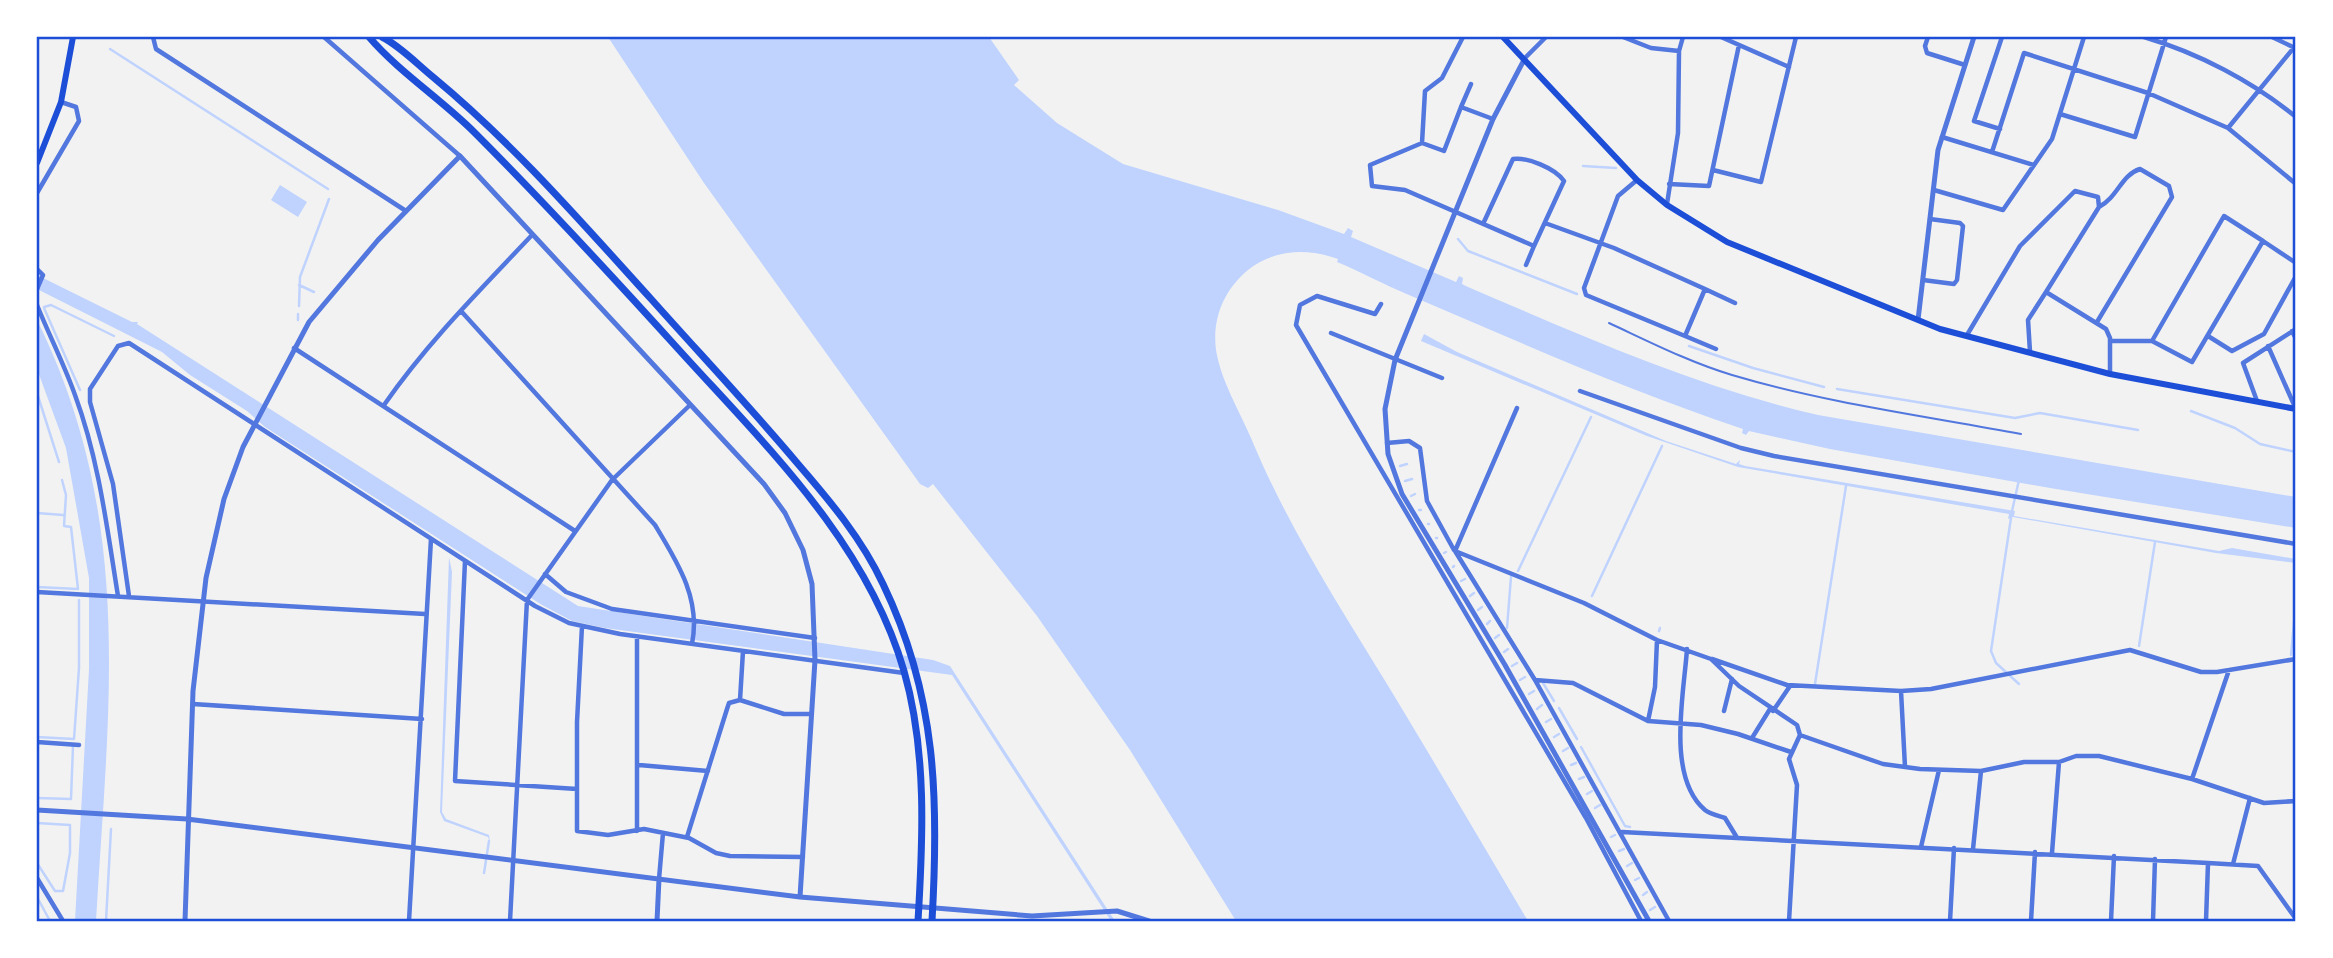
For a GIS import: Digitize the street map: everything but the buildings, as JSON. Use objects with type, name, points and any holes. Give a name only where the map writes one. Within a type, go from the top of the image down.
[{"type":"main road","points":[[37,163],[61,102],[73,37]]},
{"type":"main road","points":[[369,37],[501,159],[634,300],[796,482],[855,558],[873,590],[904,672],[919,755],[918,921]]},
{"type":"main road","points":[[382,37],[496,132],[778,440],[839,512],[866,552],[883,584],[911,655],[934,758],[932,921]]},
{"type":"main road","points":[[1503,37],[1637,180],[1667,205],[1727,242],[1918,320],[1967,335],[2110,374],[2295,408]]},
{"type":"street","points":[[153,37],[156,50],[406,211]]},
{"type":"street","points":[[324,37],[460,156],[764,484],[785,513],[803,550],[812,584],[815,639],[800,897]]},
{"type":"street","points":[[1422,143],[1425,91],[1442,78],[1462,37]]},
{"type":"street","points":[[1546,37],[1524,60],[1493,120],[1395,360],[1385,409],[1387,443],[1402,494],[1505,665],[1649,921]]},
{"type":"street","points":[[1623,37],[1651,48],[1679,51]]},
{"type":"street","points":[[1667,205],[1678,133],[1679,51],[1683,37]]},
{"type":"street","points":[[1721,37],[1788,67]]},
{"type":"street","points":[[1713,170],[1761,182],[1796,37]]},
{"type":"street","points":[[1928,37],[1925,46],[1927,53],[1965,65]]},
{"type":"street","points":[[1918,320],[1942,137],[1974,37]]},
{"type":"street","points":[[2000,129],[1974,121],[2002,37]]},
{"type":"street","points":[[1934,190],[2003,210],[2052,139],[2084,37]]},
{"type":"street","points":[[2144,37],[2165,40],[2261,88],[2296,117]]},
{"type":"street","points":[[2228,128],[2295,46],[2272,37]]},
{"type":"street","points":[[2060,114],[2134,137],[2165,40]]},
{"type":"street","points":[[1669,184],[1709,186],[1739,45]]},
{"type":"street","points":[[1992,152],[2024,53],[2148,93],[2228,128],[2296,184]]},
{"type":"street","points":[[1471,83],[1444,151],[1422,143],[1370,165],[1372,186],[1405,190],[1534,246]]},
{"type":"street","points":[[37,193],[79,121],[76,107],[61,102]]},
{"type":"street","points":[[1461,107],[1493,120]]},
{"type":"street","points":[[1942,137],[2034,165]]},
{"type":"street","points":[[185,921],[193,704],[210,549],[224,499],[254,421],[294,347],[341,283],[460,156]]},
{"type":"street","points":[[1483,224],[1513,159],[1522,158],[1559,174],[1564,180],[1526,265]]},
{"type":"street","points":[[2030,352],[2028,320],[2099,207],[2112,200],[2130,172],[2140,169],[2172,191],[2172,197],[2097,322]]},
{"type":"street","points":[[1637,180],[1618,196],[1584,288],[1587,295],[1716,349]]},
{"type":"street","points":[[1967,335],[2020,246],[2075,191],[2098,197],[2099,207]]},
{"type":"street","points":[[2152,341],[2224,216],[2296,263]]},
{"type":"street","points":[[1923,280],[1954,284],[1957,280],[1963,226],[1960,223],[1930,219]]},
{"type":"street","points":[[1545,223],[1602,244],[1735,303]]},
{"type":"street","points":[[384,405],[405,374],[532,235]]},
{"type":"street","points":[[2110,341],[2152,341],[2192,362],[2263,242]]},
{"type":"street","points":[[37,269],[43,275],[37,289]]},
{"type":"street","points":[[2208,336],[2237,351],[2264,334],[2296,276]]},
{"type":"street","points":[[1685,336],[1705,289]]},
{"type":"street","points":[[2046,292],[2106,329],[2110,341],[2110,374]]},
{"type":"street","points":[[1381,304],[1375,314],[1317,296],[1300,304],[1296,325],[1586,818],[1641,921]]},
{"type":"street","points":[[37,305],[75,394],[94,456],[106,511],[116,596]]},
{"type":"street","points":[[461,311],[654,525],[678,562],[691,594],[695,622],[693,643]]},
{"type":"street","points":[[2258,402],[2243,363],[2294,330],[2296,339]]},
{"type":"street","points":[[1331,333],[1442,378]]},
{"type":"street","points":[[129,596],[113,484],[90,401],[90,389],[118,346],[130,343],[254,421],[465,561],[569,623],[637,637],[904,672]]},
{"type":"street","points":[[2268,346],[2295,408]]},
{"type":"street","points":[[294,347],[575,531]]},
{"type":"street","points":[[1580,391],[1741,448],[1774,456],[2296,544]]},
{"type":"street","points":[[510,921],[528,599],[612,480],[690,406]]},
{"type":"street","points":[[1455,551],[1517,408]]},
{"type":"street","points":[[1387,443],[1409,441],[1420,448],[1427,501],[1535,680],[1622,832],[1669,921]]},
{"type":"street","points":[[409,921],[431,539]]},
{"type":"street","points":[[1455,551],[1584,603],[1657,640],[1790,685],[1901,691],[1931,689],[2130,650],[2201,672],[2296,659]]},
{"type":"street","points":[[465,561],[456,781],[577,789]]},
{"type":"street","points":[[545,574],[566,592],[612,608],[815,639]]},
{"type":"street","points":[[37,592],[425,614]]},
{"type":"street","points":[[582,626],[577,789],[579,834],[608,835],[637,831],[663,833],[687,837],[716,853],[730,856],[803,858]]},
{"type":"street","points":[[637,637],[637,831]]},
{"type":"street","points":[[1647,721],[1655,687],[1657,640]]},
{"type":"street","points":[[1687,649],[1680,753],[1689,790],[1706,812],[1725,818],[1736,837]]},
{"type":"street","points":[[740,700],[743,651]]},
{"type":"street","points":[[1711,659],[1772,710],[1797,725],[1800,736],[1789,759],[1797,785],[1789,921]]},
{"type":"street","points":[[2192,779],[2230,670]]},
{"type":"street","points":[[1724,710],[1732,679]]},
{"type":"street","points":[[1535,680],[1573,683],[1647,721],[1681,724],[1752,738],[1791,752]]},
{"type":"street","points":[[1752,738],[1790,685]]},
{"type":"street","points":[[1901,691],[1905,767]]},
{"type":"street","points":[[687,837],[729,703],[740,700],[784,714],[811,715]]},
{"type":"street","points":[[193,704],[422,719]]},
{"type":"street","points":[[1800,736],[1831,748],[1905,767],[1981,771],[2024,762],[2059,762],[2076,756],[2099,756],[2192,779],[2272,804],[2296,801]]},
{"type":"street","points":[[37,742],[79,745]]},
{"type":"street","points":[[2052,853],[2059,762]]},
{"type":"street","points":[[639,765],[708,771]]},
{"type":"street","points":[[1921,847],[1939,769]]},
{"type":"street","points":[[1973,849],[1981,771]]},
{"type":"street","points":[[2233,864],[2249,798]]},
{"type":"street","points":[[37,810],[187,819],[800,897],[1032,916],[1113,911],[1149,921]]},
{"type":"street","points":[[1622,832],[2114,856],[2258,866],[2296,919]]},
{"type":"street","points":[[657,921],[663,833]]},
{"type":"street","points":[[1950,921],[1954,848]]},
{"type":"street","points":[[2031,921],[2035,852]]},
{"type":"street","points":[[2111,921],[2114,856]]},
{"type":"street","points":[[2153,921],[2155,859]]},
{"type":"street","points":[[2206,921],[2208,863]]},
{"type":"street","points":[[37,878],[62,921]]},
{"type":"lane","points":[[1609,323],[1677,356],[1732,375],[2021,434]]},
{"type":"water","points":[[608,37],[989,37],[1019,80],[1014,85],[1057,123],[1123,164],[1278,210],[1344,234],[1348,228],[1353,231],[1351,237],[1456,282],[1459,276],[1463,278],[1462,284],[1468,287],[1640,359],[1728,390],[1818,415],[2296,497],[2296,528],[1830,449],[1749,431],[1746,435],[1742,433],[1743,429],[1616,382],[1409,295],[1337,262],[1338,259],[1303,252],[1269,258],[1248,270],[1232,286],[1218,316],[1216,350],[1226,384],[1265,470],[1314,564],[1528,921],[1236,921],[1130,750],[1037,616],[933,484],[928,488],[920,484],[704,183]]},
{"type":"water","points":[[280,185],[307,202],[298,217],[271,200]]},
{"type":"water","points":[[37,275],[132,322],[138,322],[137,324],[578,606],[933,660],[950,666],[1115,921],[1111,921],[952,675],[605,628],[572,621],[542,605],[265,427],[247,411],[190,375],[162,352],[37,289]]},
{"type":"water","points":[[37,320],[68,395],[90,469],[102,542],[108,616],[109,691],[96,921],[75,921],[89,669],[89,578],[66,448],[37,369]]},
{"type":"water","points":[[1424,334],[1457,352],[1666,441],[1736,464],[1740,460],[1739,464],[1745,466],[2015,511],[2014,516],[2219,551],[2232,548],[2296,559],[2296,563],[2216,553],[2013,517],[2008,519],[2009,514],[1738,467],[1647,436],[1421,341]]},
{"type":"water","points":[[449,557],[452,572],[442,812],[446,819],[489,835],[490,843],[488,837],[444,821],[440,812]]},
{"type":"waterway","points":[[110,49],[328,189]]},
{"type":"waterway","points":[[1583,166],[1616,168]]},
{"type":"waterway","points":[[299,306],[300,277],[329,199]]},
{"type":"waterway","points":[[1458,239],[1468,251],[1577,294]]},
{"type":"waterway","points":[[299,285],[314,292]]},
{"type":"waterway","points":[[44,307],[51,305],[114,336]]},
{"type":"waterway","points":[[44,308],[80,390]]},
{"type":"waterway","points":[[298,314],[298,320]]},
{"type":"waterway","points":[[1689,346],[1753,368],[1824,387]]},
{"type":"waterway","points":[[1837,389],[2015,418],[2040,413],[2138,430]]},
{"type":"waterway","points":[[37,393],[59,462]]},
{"type":"waterway","points":[[2191,411],[2235,428],[2260,444],[2296,452]]},
{"type":"waterway","points":[[1518,571],[1591,417]]},
{"type":"waterway","points":[[1592,596],[1662,446]]},
{"type":"waterway","points":[[1400,466],[1407,464]]},
{"type":"waterway","points":[[1405,481],[1412,479]]},
{"type":"waterway","points":[[37,587],[78,589],[71,527],[64,526],[66,495],[62,480]]},
{"type":"waterway","points":[[2012,511],[2019,480]]},
{"type":"waterway","points":[[1815,684],[1846,486]]},
{"type":"waterway","points":[[1411,496],[1415,494]]},
{"type":"waterway","points":[[37,513],[63,515]]},
{"type":"waterway","points":[[2011,518],[1991,651],[1996,663],[2019,684]]},
{"type":"waterway","points":[[2139,646],[2155,542]]},
{"type":"waterway","points":[[1507,628],[1511,577]]},
{"type":"waterway","points":[[1461,581],[1465,579]]},
{"type":"waterway","points":[[1470,596],[1474,593]]},
{"type":"waterway","points":[[37,737],[74,739],[79,668],[79,600]]},
{"type":"waterway","points":[[2291,655],[2296,600]]},
{"type":"waterway","points":[[1478,610],[1482,607]]},
{"type":"waterway","points":[[1487,624],[1490,621]]},
{"type":"waterway","points":[[1495,638],[1499,635]]},
{"type":"waterway","points":[[1504,652],[1508,649]]},
{"type":"waterway","points":[[1512,666],[1517,663]]},
{"type":"waterway","points":[[1520,680],[1525,677]]},
{"type":"waterway","points":[[1543,683],[1554,701]]},
{"type":"waterway","points":[[1529,694],[1534,691]]},
{"type":"waterway","points":[[1537,709],[1542,705]]},
{"type":"waterway","points":[[1559,708],[1577,739]]},
{"type":"waterway","points":[[1546,722],[1551,719]]},
{"type":"waterway","points":[[1554,737],[1559,734]]},
{"type":"waterway","points":[[37,798],[71,799],[73,746]]},
{"type":"waterway","points":[[1581,747],[1625,826],[1630,827]]},
{"type":"waterway","points":[[1563,751],[1568,748]]},
{"type":"waterway","points":[[1571,765],[1576,763]]},
{"type":"waterway","points":[[1579,779],[1584,777]]},
{"type":"waterway","points":[[1587,794],[1592,791]]},
{"type":"waterway","points":[[1595,808],[1600,805]]},
{"type":"waterway","points":[[37,823],[70,825]]},
{"type":"waterway","points":[[37,863],[55,891],[63,891],[70,853],[70,826]]},
{"type":"waterway","points":[[106,921],[111,829]]},
{"type":"waterway","points":[[1611,837],[1615,835]]},
{"type":"waterway","points":[[484,873],[489,841]]},
{"type":"waterway","points":[[1619,851],[1624,849]]},
{"type":"waterway","points":[[1627,866],[1632,863]]},
{"type":"waterway","points":[[1635,880],[1639,878]]},
{"type":"waterway","points":[[1643,895],[1647,892]]},
{"type":"waterway","points":[[37,897],[50,921]]},
{"type":"waterway","points":[[1650,910],[1655,907]]}]
